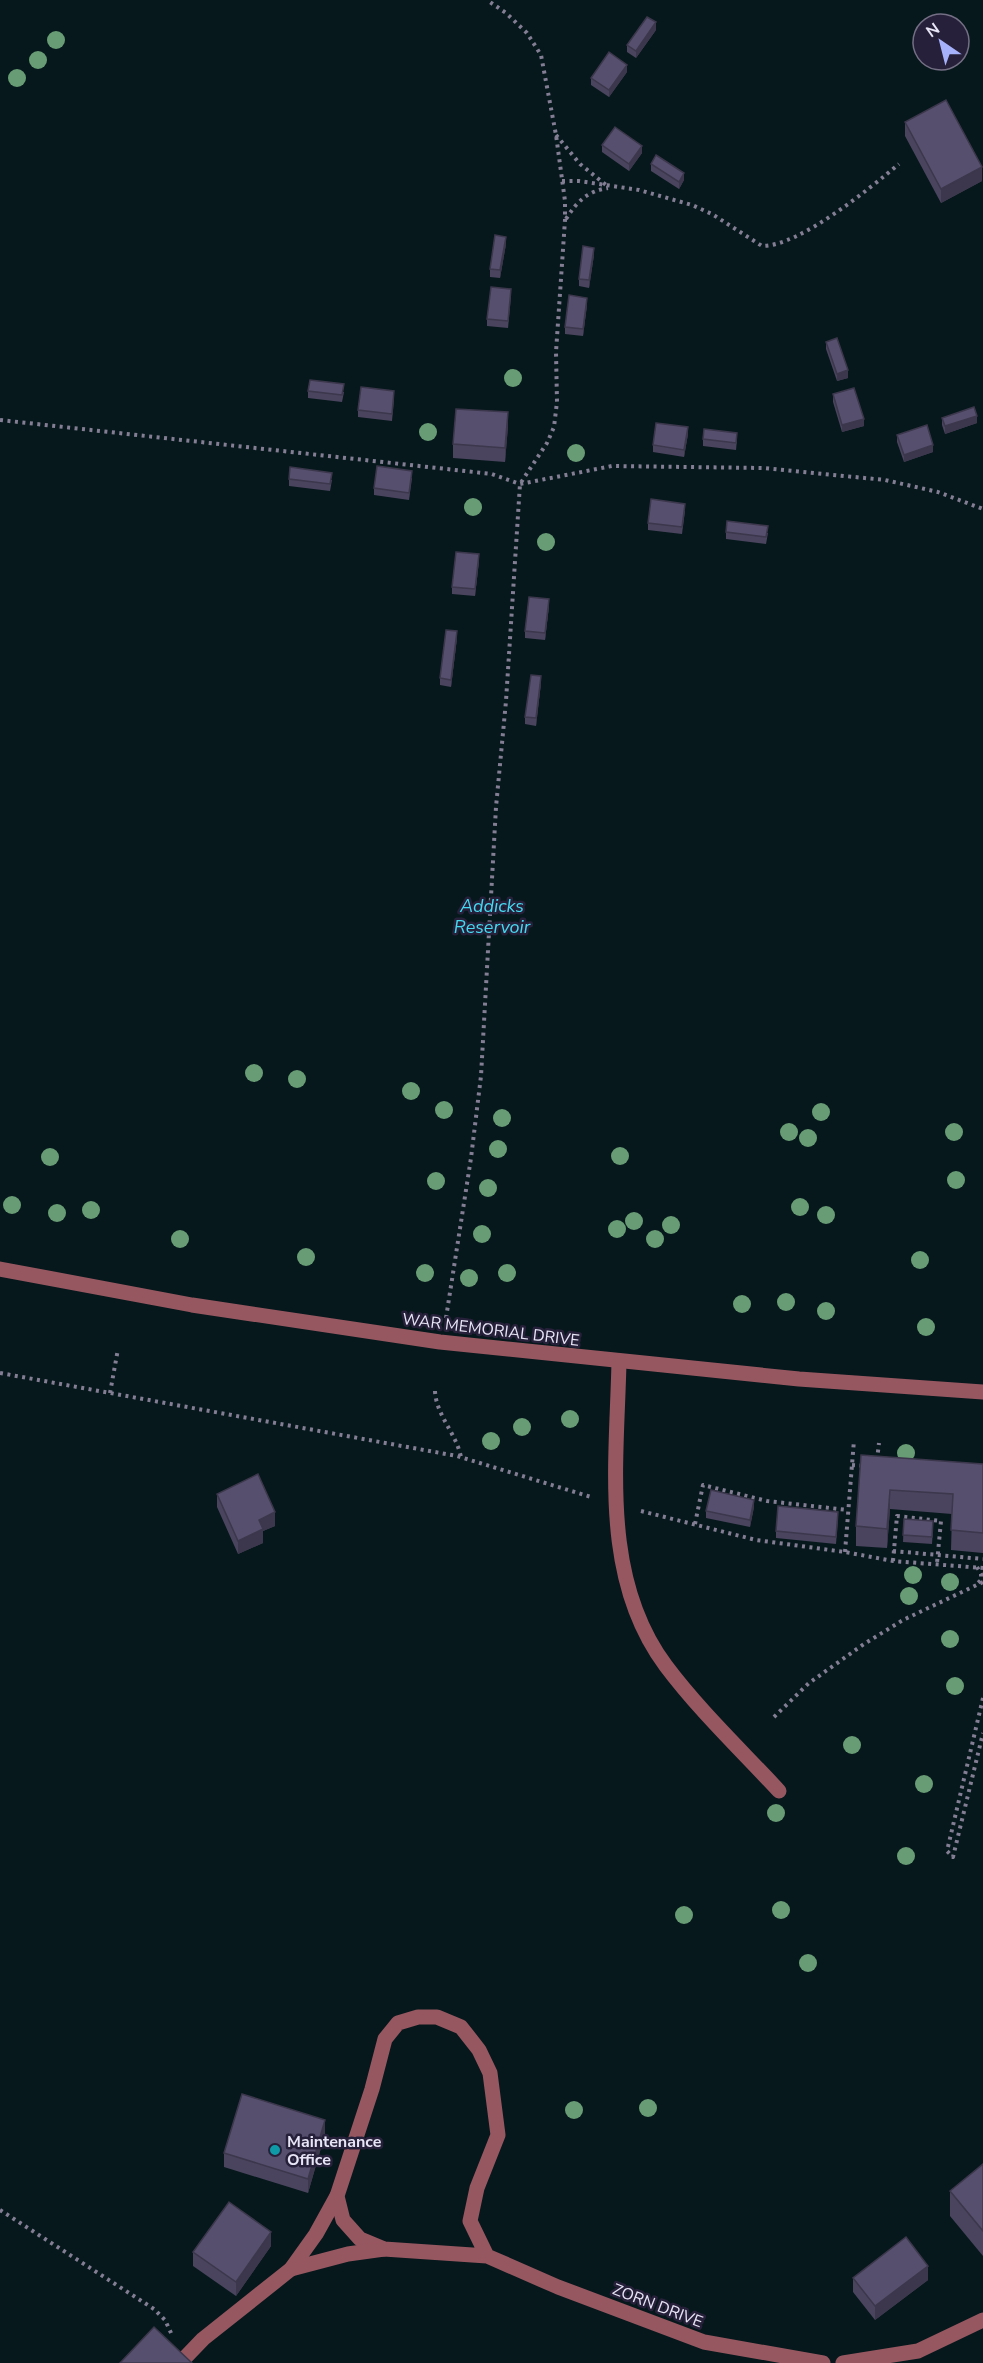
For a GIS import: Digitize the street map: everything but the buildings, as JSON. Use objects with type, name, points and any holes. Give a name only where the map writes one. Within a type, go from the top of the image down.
[{"type":"street","name":"WAR MEMORIAL DRIVE","points":[[0,1269],[192,1305],[372,1333],[619,1361],[876,1386],[983,1392]]},
{"type":"street","points":[[619,1361],[615,1423],[616,1504],[627,1583],[646,1634],[665,1665],[778,1791]]},
{"type":"street","points":[[180,2363],[203,2338],[291,2269],[316,2234],[337,2196],[372,2089],[385,2039],[398,2023],[418,2017],[437,2017],[461,2027],[479,2050],[490,2073],[498,2134],[477,2188],[470,2221],[487,2256]]},
{"type":"street","name":"ZORN DRIVE","points":[[337,2196],[343,2220],[360,2239],[384,2249],[487,2256],[558,2287],[704,2342],[823,2363]]},
{"type":"street","points":[[291,2269],[348,2254],[384,2249]]},
{"type":"street","points":[[843,2363],[918,2351],[983,2320]]},
{"type":"path","points":[[446,1319],[481,1076],[496,807],[506,701],[520,484],[547,443],[554,427],[566,201],[541,55],[527,33],[506,13],[487,0]]},
{"type":"path","points":[[556,135],[580,164],[606,185],[612,187]]},
{"type":"path","points":[[562,181],[579,181],[647,192],[692,205],[712,214],[762,246],[768,246],[792,237],[830,217],[899,164]]},
{"type":"path","points":[[565,220],[582,197],[595,190],[612,187]]},
{"type":"path","points":[[0,420],[492,474],[520,484],[612,466],[763,468],[885,480],[938,492],[983,509]]},
{"type":"path","points":[[110,1393],[118,1349]]},
{"type":"path","points":[[0,1373],[461,1456],[616,1504],[756,1540],[844,1551],[893,1561],[983,1568]]},
{"type":"path","points":[[435,1391],[436,1402],[455,1437],[461,1456]]},
{"type":"path","points":[[844,1551],[854,1440]]},
{"type":"path","points":[[852,1465],[876,1467],[879,1443]]},
{"type":"path","points":[[695,1524],[703,1485],[767,1501],[848,1510]]},
{"type":"path","points":[[893,1561],[897,1516],[941,1521],[937,1563]]},
{"type":"path","points":[[893,1551],[983,1559]]},
{"type":"path","points":[[975,1587],[981,1580],[981,1574],[976,1567]]},
{"type":"path","points":[[774,1717],[809,1683],[864,1644],[903,1620],[983,1582]]},
{"type":"path","points":[[983,1698],[947,1851],[952,1857],[983,1733]]},
{"type":"path","points":[[0,2210],[154,2309],[170,2328]]},
{"type":"water","name":"Addicks Reservoir","points":[[0,0],[983,0],[983,2363],[0,2363]]},
{"type":"place","name":"Maintenance Office","points":[[275,2150]]}]
